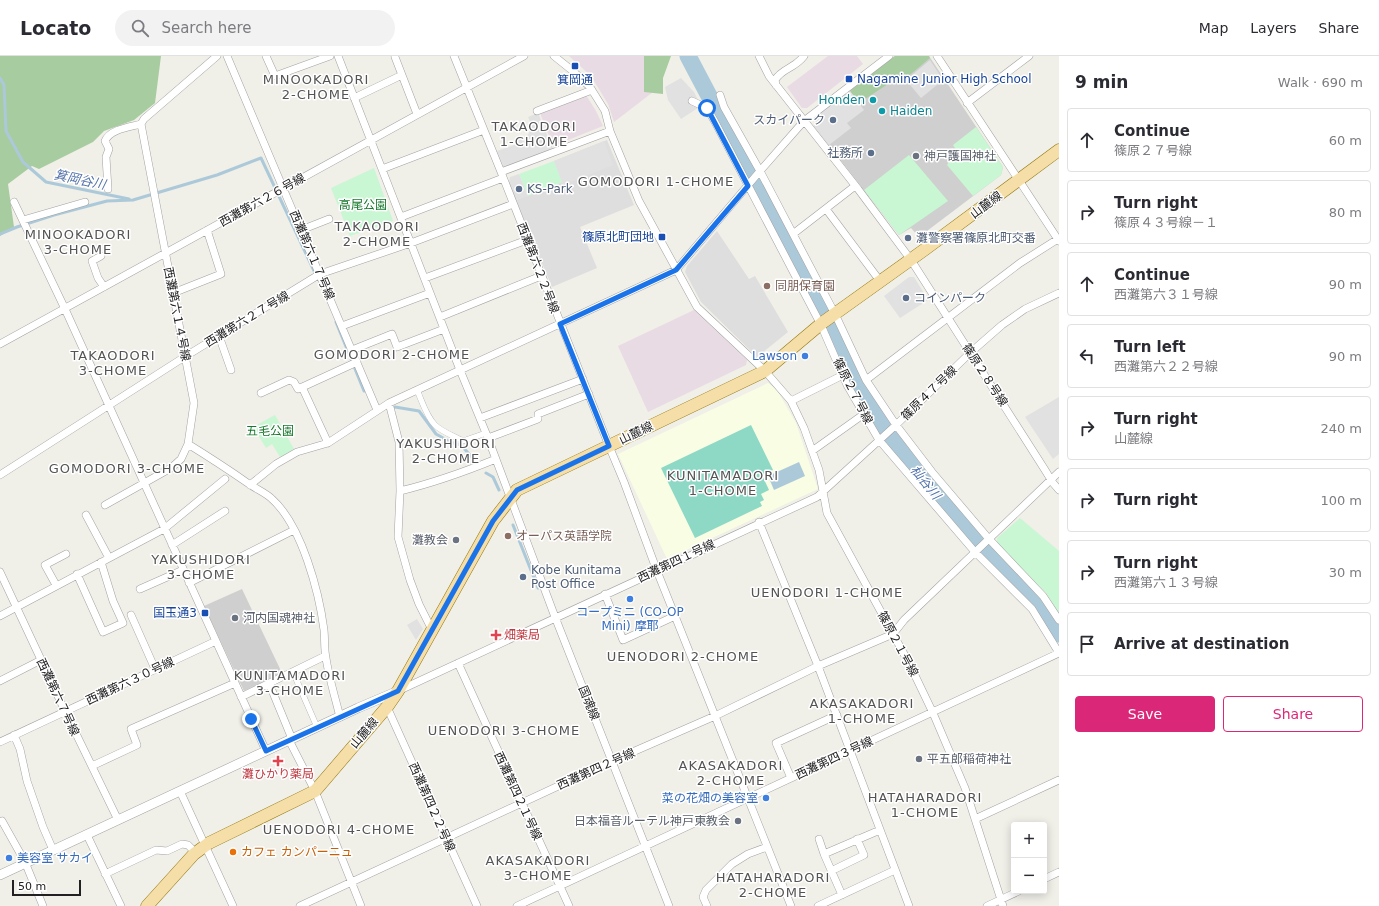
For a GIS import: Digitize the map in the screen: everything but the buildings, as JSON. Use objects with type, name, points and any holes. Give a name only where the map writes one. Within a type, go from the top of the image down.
[{"type":"main road","name":"山麓線","points":[[147,906],[194,854],[204,846],[315,791],[387,707],[398,691],[493,521],[517,490],[765,371],[822,324],[1059,150]]},
{"type":"street","points":[[108,189],[106,157],[108,149],[105,141],[107,136],[114,132],[141,124],[144,119],[217,56]]},
{"type":"street","name":"西灘第六１７号線","points":[[227,56],[377,410]]},
{"type":"street","points":[[266,56],[275,76],[330,56]]},
{"type":"street","name":"国魂線","points":[[338,56],[460,370],[487,435],[555,617],[669,906]]},
{"type":"street","name":"西灘第六２２号線","points":[[454,56],[624,482],[747,799],[791,906]]},
{"type":"street","name":"西灘第六２６号線","points":[[0,344],[524,56]]},
{"type":"street","name":"篠原２１号線","points":[[554,56],[574,72],[592,90],[605,111],[610,131],[639,201],[697,307],[765,371],[791,401],[804,428],[819,470],[827,513],[910,666],[933,713],[964,788],[1002,903]]},
{"type":"street","name":"篠原２８号線","points":[[759,56],[776,86],[856,186],[911,260],[1051,480],[1059,490]]},
{"type":"street","points":[[250,485],[276,464],[297,452],[328,443],[389,403],[676,270],[804,121],[889,56]]},
{"type":"street","points":[[866,380],[1020,263],[1058,240],[937,56]]},
{"type":"street","points":[[967,103],[1029,56]]},
{"type":"street","points":[[395,57],[417,114]]},
{"type":"street","points":[[776,86],[775,80],[778,75],[795,66],[803,57]]},
{"type":"street","points":[[354,98],[402,75]]},
{"type":"street","points":[[537,111],[592,90]]},
{"type":"street","name":"篠原２７号線","points":[[720,95],[724,107],[793,234],[866,380],[896,425],[932,472],[989,539],[1043,596],[1059,620]]},
{"type":"street","name":"篠原２７号線","points":[[692,101],[707,108],[749,184],[822,324],[843,375],[878,440],[975,552],[1032,609],[1059,653]]},
{"type":"street","name":"西灘第六１４号線","points":[[105,505],[144,484],[170,468],[181,459],[188,444],[194,403],[141,124]]},
{"type":"street","points":[[382,169],[484,130]]},
{"type":"street","points":[[401,217],[610,131]]},
{"type":"street","points":[[793,234],[856,186]]},
{"type":"street","points":[[14,202],[266,751]]},
{"type":"street","points":[[23,220],[85,202]]},
{"type":"street","name":"西灘第六２７号線","points":[[0,475],[186,356],[320,274],[411,243],[513,204]]},
{"type":"street","points":[[826,209],[880,281]]},
{"type":"street","points":[[301,230],[329,219]]},
{"type":"street","points":[[173,293],[221,274],[206,230]]},
{"type":"street","points":[[425,278],[527,240]]},
{"type":"street","points":[[101,256],[92,261],[98,278],[104,287]]},
{"type":"street","points":[[440,317],[541,276]]},
{"type":"street","points":[[342,326],[430,293]]},
{"type":"street","name":"篠原４７号線","points":[[878,440],[896,425],[970,353],[1002,325],[1026,309],[1059,293]]},
{"type":"street","points":[[352,350],[392,334],[397,347],[444,329]]},
{"type":"street","points":[[219,336],[232,370]]},
{"type":"street","points":[[262,393],[289,380],[294,382],[298,389],[357,362]]},
{"type":"street","points":[[791,401],[843,375]]},
{"type":"street","points":[[480,418],[583,379]]},
{"type":"street","points":[[302,387],[328,443]]},
{"type":"street","points":[[417,390],[427,413],[434,424],[448,434],[463,441],[538,419],[538,414],[589,394]]},
{"type":"street","points":[[389,403],[399,442],[400,490],[398,537],[410,580],[419,604],[432,630]]},
{"type":"street","points":[[812,451],[864,414]]},
{"type":"street","points":[[823,491],[878,440]]},
{"type":"street","points":[[188,444],[218,462],[272,499],[294,530],[306,558],[318,596],[324,631],[328,671],[340,717]]},
{"type":"street","points":[[400,490],[432,483],[496,459]]},
{"type":"street","points":[[893,634],[904,620],[1059,472]]},
{"type":"street","points":[[0,616],[164,529],[225,479]]},
{"type":"street","name":"西灘第四１号線","points":[[398,691],[817,496],[823,491]]},
{"type":"street","points":[[172,545],[225,511]]},
{"type":"street","points":[[86,515],[108,558]]},
{"type":"street","points":[[759,522],[818,666],[909,906]]},
{"type":"street","points":[[189,583],[294,530]]},
{"type":"street","points":[[56,586],[45,565],[66,554]]},
{"type":"street","points":[[78,574],[103,632],[123,623],[113,601],[100,562]]},
{"type":"street","points":[[140,590],[183,570]]},
{"type":"street","name":"西灘第六７号線","points":[[0,572],[118,820]]},
{"type":"street","points":[[605,594],[623,640],[675,616]]},
{"type":"street","points":[[131,615],[155,669]]},
{"type":"street","name":"西灘第四２号線","points":[[300,906],[612,761],[715,716],[818,666],[893,634]]},
{"type":"street","name":"西灘第六３０号線","points":[[0,742],[216,641]]},
{"type":"street","name":"西灘第四３号線","points":[[517,906],[1059,653]]},
{"type":"street","points":[[241,697],[326,656]]},
{"type":"street","points":[[0,681],[41,660]]},
{"type":"street","name":"西灘第四２１号線","points":[[458,663],[570,906]]},
{"type":"street","points":[[293,672],[318,727]]},
{"type":"street","points":[[92,766],[137,745],[131,729],[235,683]]},
{"type":"street","points":[[269,684],[291,740],[315,791],[361,906]]},
{"type":"street","points":[[0,875],[25,862],[398,691]]},
{"type":"street","name":"西灘第四２２号線","points":[[387,707],[477,906]]},
{"type":"street","points":[[791,778],[776,743],[836,715]]},
{"type":"street","points":[[14,735],[20,749],[32,794],[43,827],[53,850]]},
{"type":"street","points":[[975,819],[1059,780]]},
{"type":"street","points":[[180,791],[204,846],[233,906]]},
{"type":"street","points":[[2,821],[25,862],[43,906]]},
{"type":"street","points":[[824,854],[880,830]]},
{"type":"street","points":[[87,834],[121,906]]},
{"type":"street","points":[[819,839],[842,895]]},
{"type":"street","points":[[831,871],[864,855],[857,839]]},
{"type":"street","points":[[105,874],[156,850],[167,851],[182,844],[188,844],[194,854]]},
{"type":"street","points":[[706,906],[703,897],[706,890],[732,864],[748,854],[767,847]]},
{"type":"street","points":[[818,906],[895,870]]},
{"type":"street","points":[[1047,878],[1059,872]]},
{"type":"street","points":[[987,906],[1002,903],[1015,894]]},
{"type":"shaded area","points":[[569,56],[652,56],[653,92],[614,122],[608,104],[591,76]]},
{"type":"shaded area","points":[[828,56],[857,56],[863,64],[807,108],[802,108],[787,87]]},
{"type":"shaded area","name":"神戸護国神社","points":[[895,56],[929,56],[1003,167],[1001,175],[919,237],[911,228],[899,235],[814,126],[816,117]]},
{"type":"shaded area","points":[[930,60],[943,80],[921,98],[906,80]]},
{"type":"shaded area","points":[[681,78],[694,92],[701,106],[681,119],[668,100],[665,87]]},
{"type":"shaded area","name":"スカイパーク","points":[[850,91],[864,110],[847,123],[851,128],[829,145],[814,126],[816,117]]},
{"type":"shaded area","points":[[586,95],[603,126],[553,146],[540,113]]},
{"type":"shaded area","points":[[538,113],[553,149],[504,168],[497,151],[517,144],[516,141],[528,135],[532,126],[528,117]]},
{"type":"shaded area","points":[[607,140],[634,205],[580,227],[597,268],[552,287],[516,200],[562,182],[554,161]]},
{"type":"shaded area","points":[[604,141],[613,165],[563,185],[554,161]]},
{"type":"shaded area","name":"KS-Park","points":[[519,174],[528,196],[516,200],[509,182],[510,177]]},
{"type":"shaded area","points":[[717,231],[749,279],[755,276],[788,332],[757,357],[701,302],[685,272],[687,266]]},
{"type":"shaded area","name":"コインパーク","points":[[909,277],[914,277],[928,300],[900,318],[884,296]]},
{"type":"shaded area","points":[[694,310],[747,360],[746,365],[648,412],[618,346]]},
{"type":"shaded area","points":[[768,383],[777,390],[796,423],[818,489],[667,559],[618,454]]},
{"type":"shaded area","points":[[1059,397],[1059,454],[1053,459],[1025,417]]},
{"type":"shaded area","name":"河内国魂神社","points":[[242,589],[282,673],[244,691],[204,606]]},
{"type":"shaded area","points":[[417,619],[423,629],[416,640],[407,625]]},
{"type":"green space","points":[[0,56],[161,56],[155,103],[134,120],[104,131],[93,142],[39,169],[32,166],[8,184],[14,227],[0,236]]},
{"type":"green space","points":[[644,56],[671,56],[663,78],[663,94],[644,92]]},
{"type":"green space","points":[[895,56],[929,56],[930,58],[899,84],[891,82],[859,103],[850,91]]},
{"type":"green space","points":[[976,127],[1003,167],[1001,175],[973,196],[947,165],[956,150],[953,145]]},
{"type":"green space","points":[[909,155],[948,201],[899,235],[864,190]]},
{"type":"green space","points":[[554,161],[562,182],[528,196],[519,174]]},
{"type":"green space","name":"高尾公園","points":[[374,168],[393,221],[350,236],[331,188]]},
{"type":"green space","name":"五毛公園","points":[[275,415],[294,449],[280,457],[272,444],[266,448],[253,427]]},
{"type":"green space","points":[[751,425],[773,470],[762,475],[769,490],[761,494],[764,500],[760,502],[762,506],[695,538],[661,468]]},
{"type":"green space","points":[[1020,518],[1059,551],[1059,613],[1046,593],[997,543],[997,538]]},
{"type":"water","points":[[799,462],[805,476],[774,490],[768,476]]},
{"type":"waterway","name":"杣谷川","points":[[688,56],[833,331],[852,373],[880,423],[922,479],[974,538],[1044,610],[1059,634]]},
{"type":"waterway","name":"箕岡谷川","points":[[0,78],[4,85],[6,131],[23,162],[46,182],[129,199]]},
{"type":"waterway","points":[[0,234],[54,215],[107,201],[133,200],[217,175],[261,158],[316,275]]},
{"type":"waterway","points":[[336,322],[364,391]]},
{"type":"waterway","points":[[395,407],[419,411],[436,434],[450,442],[461,445],[477,463]]},
{"type":"waterway","points":[[486,473],[493,477],[499,490]]},
{"type":"waterway","points":[[513,525],[538,588]]},
{"type":"place","name":"箕岡通","points":[[575,66]]},
{"type":"place","name":"Nagamine Junior High School","points":[[849,79]]},
{"type":"place","name":"Honden","points":[[873,100]]},
{"type":"place","name":"Haiden","points":[[882,111]]},
{"type":"place","name":"スカイパーク","points":[[833,120]]},
{"type":"place","name":"社務所","points":[[871,153]]},
{"type":"place","name":"神戸護国神社","points":[[916,156]]},
{"type":"place","name":"KS-Park","points":[[519,189]]},
{"type":"place","name":"篠原北町団地","points":[[662,237]]},
{"type":"place","name":"灘警察署篠原北町交番","points":[[908,238]]},
{"type":"place","name":"同朋保育園","points":[[767,286]]},
{"type":"place","name":"コインパーク","points":[[906,298]]},
{"type":"place","name":"Lawson","points":[[805,356]]},
{"type":"place","name":"オーパス英語学院","points":[[508,536]]},
{"type":"place","name":"灘教会","points":[[456,540]]},
{"type":"place","name":"Kobe Kunitama Post Office","points":[[523,577]]},
{"type":"place","name":"コープミニ (CO-OP Mini) 摩耶","points":[[630,599]]},
{"type":"place","name":"国玉通3","points":[[205,613]]},
{"type":"place","name":"河内国魂神社","points":[[235,618]]},
{"type":"place","name":"畑薬局","points":[[496,635]]},
{"type":"place","name":"平五郎稲荷神社","points":[[919,759]]},
{"type":"place","name":"灘ひかり薬局","points":[[278,761]]},
{"type":"place","name":"菜の花畑の美容室","points":[[766,798]]},
{"type":"place","name":"日本福音ルーテル神戸東教会","points":[[738,821]]},
{"type":"place","name":"カフェ カンパーニュ","points":[[233,852]]},
{"type":"place","name":"美容室 サカイ","points":[[9,858]]},
{"type":"district","name":"MINOOKADORI 2-CHOME","points":[[316,86]]},
{"type":"district","name":"TAKAODORI 1-CHOME","points":[[534,134]]},
{"type":"district","name":"GOMODORI 1-CHOME","points":[[656,181]]},
{"type":"district","name":"TAKAODORI 2-CHOME","points":[[377,234]]},
{"type":"district","name":"MINOOKADORI 3-CHOME","points":[[78,242]]},
{"type":"district","name":"GOMODORI 2-CHOME","points":[[392,354]]},
{"type":"district","name":"TAKAODORI 3-CHOME","points":[[113,362]]},
{"type":"district","name":"YAKUSHIDORI 2-CHOME","points":[[446,450]]},
{"type":"district","name":"GOMODORI 3-CHOME","points":[[127,468]]},
{"type":"district","name":"KUNITAMADORI 1-CHOME","points":[[723,482]]},
{"type":"district","name":"YAKUSHIDORI 3-CHOME","points":[[201,566]]},
{"type":"district","name":"UENODORI 1-CHOME","points":[[827,592]]},
{"type":"district","name":"UENODORI 2-CHOME","points":[[683,656]]},
{"type":"district","name":"KUNITAMADORI 3-CHOME","points":[[290,682]]},
{"type":"district","name":"AKASAKADORI 1-CHOME","points":[[862,710]]},
{"type":"district","name":"UENODORI 3-CHOME","points":[[504,730]]},
{"type":"district","name":"AKASAKADORI 2-CHOME","points":[[731,772]]},
{"type":"district","name":"HATAHARADORI 1-CHOME","points":[[925,804]]},
{"type":"district","name":"UENODORI 4-CHOME","points":[[339,829]]},
{"type":"district","name":"AKASAKADORI 3-CHOME","points":[[538,868]]},
{"type":"district","name":"HATAHARADORI 2-CHOME","points":[[773,884]]},
{"type":"route","points":[[251,719],[266,751],[398,691],[493,521],[517,490],[609,446],[560,324],[676,270],[748,186],[707,108]]}]
